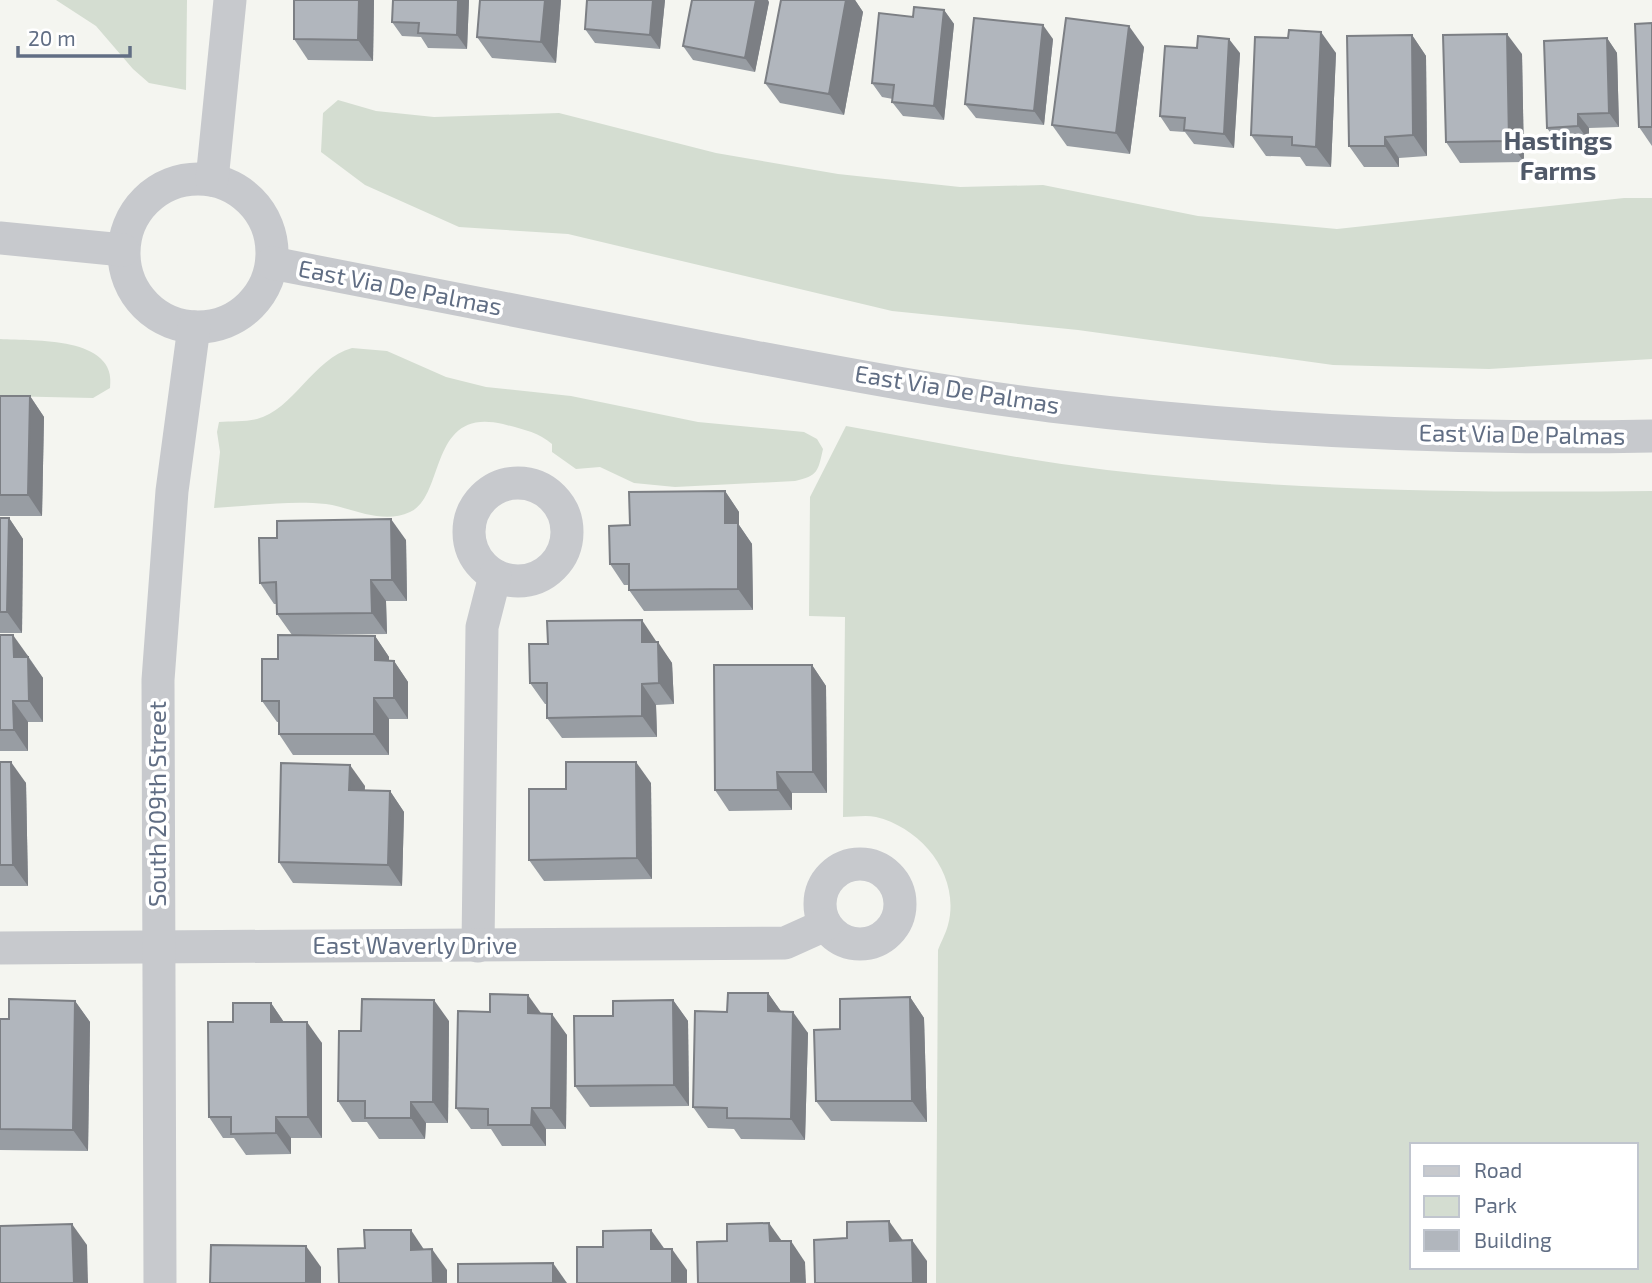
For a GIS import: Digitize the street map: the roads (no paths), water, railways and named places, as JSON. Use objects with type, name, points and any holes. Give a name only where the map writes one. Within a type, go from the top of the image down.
[{"type":"street","points":[[212,180],[230,0]]},
{"type":"street","name":"East Via De Palmas","points":[[184,179],[212,180],[231,186],[250,199],[264,218],[272,240],[272,263],[265,284],[254,303],[236,317],[216,325],[194,327],[171,322],[151,311],[130,283],[123,250],[128,225],[141,204],[160,188],[184,179]]},
{"type":"street","points":[[0,238],[123,250]]},
{"type":"street","name":"East Via De Palmas","points":[[272,263],[795,364],[1051,406],[1254,425],[1377,432],[1528,437],[1652,436]]},
{"type":"street","name":"South 209th Street","points":[[160,1283],[158,680],[171,503],[194,327]]},
{"type":"street","points":[[478,946],[482,627],[495,576]]},
{"type":"street","name":"East Waverly Drive","points":[[0,948],[785,943],[825,925]]},
{"type":"district","name":"Hastings Farms","points":[[1558,156]]}]
